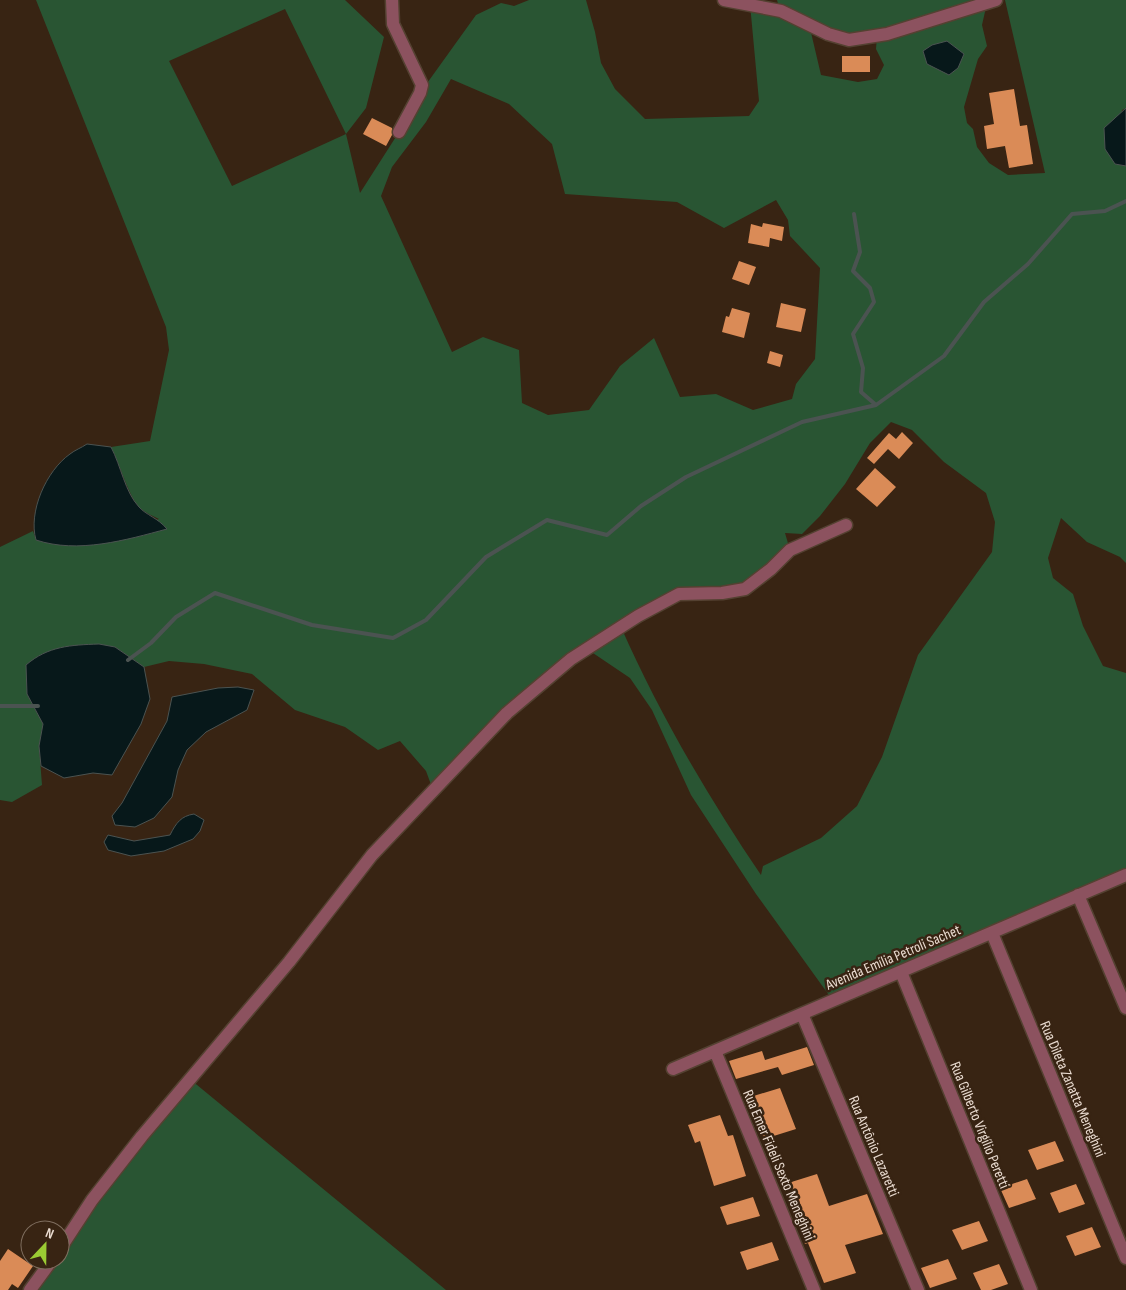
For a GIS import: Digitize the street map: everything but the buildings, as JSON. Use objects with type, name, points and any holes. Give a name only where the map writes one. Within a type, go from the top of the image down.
[{"type":"street","points":[[392,0],[393,24],[422,85],[420,93],[399,132]]},
{"type":"street","points":[[724,0],[781,11],[828,34],[849,40],[887,34],[996,0]]},
{"type":"street","points":[[70,1234],[92,1200],[142,1136],[289,962],[372,855],[507,713],[571,659],[638,616],[679,594],[722,593],[744,589],[771,569],[790,550],[846,525]]},
{"type":"street","name":"Avenida Emília Petroli Sachet","points":[[673,1069],[1126,875]]},
{"type":"street","points":[[1078,895],[1126,1008]]},
{"type":"street","name":"Rua Dileta Zanatta Meneghini","points":[[992,932],[1126,1258]]},
{"type":"street","name":"Rua Gilberto Virgílio Peretti","points":[[901,972],[1031,1290]]},
{"type":"street","name":"Rua Antônio Lazaretti","points":[[802,1014],[918,1290]]},
{"type":"street","name":"Rua Emer Fideli Sexto Meneghini","points":[[715,1052],[814,1290]]},
{"type":"street","points":[[30,1290],[45,1270]]},
{"type":"green space","points":[[36,0],[345,0],[384,37],[366,108],[346,134],[360,193],[399,132],[420,93],[476,15],[501,3],[514,6],[529,0],[586,0],[601,63],[615,89],[645,119],[749,116],[759,101],[750,4],[780,11],[777,0],[996,0],[987,3],[982,25],[987,46],[978,59],[964,107],[967,123],[973,129],[977,147],[989,163],[1008,175],[1045,173],[1005,0],[1126,0],[1126,108],[1122,110],[1115,164],[1126,166],[1126,563],[1120,557],[1087,542],[1061,518],[1048,558],[1053,578],[1073,594],[1083,626],[1103,666],[1126,673],[1126,870],[831,998],[756,894],[691,795],[652,710],[630,678],[587,649],[571,659],[433,790],[426,771],[400,741],[378,750],[345,727],[295,710],[252,674],[204,664],[169,661],[144,667],[115,647],[27,694],[43,724],[39,746],[42,785],[12,802],[0,800],[0,547],[33,531],[36,540],[51,544],[83,543],[114,535],[159,519],[143,510],[133,498],[111,447],[150,441],[169,350],[166,327]],"holes":[[[285,9],[346,134],[232,186],[169,61]],[[809,24],[849,40],[877,36],[876,49],[884,65],[877,79],[858,82],[821,75]],[[451,79],[509,104],[552,144],[565,194],[677,202],[724,228],[776,200],[788,220],[790,236],[820,268],[815,359],[796,384],[792,399],[753,410],[716,394],[680,397],[654,338],[620,366],[589,410],[548,415],[522,403],[519,350],[483,337],[452,352],[381,196],[392,167],[426,122]],[[891,422],[912,430],[944,462],[986,493],[995,522],[992,552],[918,655],[882,757],[857,806],[821,838],[763,866],[761,875],[685,754],[651,691],[621,627],[679,594],[745,589],[790,550],[785,533],[802,534],[820,516],[845,484],[870,443]]]},
{"type":"green space","points":[[191,1080],[446,1290],[30,1290],[45,1270],[70,1270],[70,1236]]},
{"type":"shaded area","points":[[947,41],[964,54],[958,68],[949,75],[927,64],[923,51],[932,45]]},
{"type":"shaded area","points":[[1126,108],[1126,166],[1115,164],[1105,149],[1104,128]]},
{"type":"shaded area","points":[[87,444],[111,447],[134,501],[142,510],[167,529],[119,541],[85,546],[68,546],[36,540],[34,529],[37,505],[47,481],[61,461]]},
{"type":"shaded area","points":[[99,644],[115,647],[144,667],[150,699],[141,724],[112,775],[93,773],[64,778],[41,766],[39,746],[43,724],[27,694],[26,665],[51,650],[69,646]]},
{"type":"shaded area","points":[[238,687],[254,690],[247,710],[206,732],[187,750],[178,770],[172,797],[154,818],[135,827],[115,825],[112,816],[122,803],[167,721],[172,697],[218,688]]},
{"type":"shaded area","points":[[194,814],[204,820],[200,831],[193,839],[164,851],[131,856],[108,850],[104,842],[108,835],[134,841],[170,835],[179,821],[186,816]]},
{"type":"waterway","points":[[128,660],[151,643],[176,617],[215,593],[312,625],[393,638],[426,620],[486,557],[547,520],[607,535],[641,506],[686,477],[802,422],[876,405],[944,356],[984,302],[1028,264],[1072,214],[1105,211],[1126,201]]},
{"type":"waterway","points":[[854,214],[860,252],[853,271],[870,288],[874,302],[853,334],[863,368],[861,392],[876,405]]},
{"type":"waterway","points":[[0,706],[38,706]]}]
